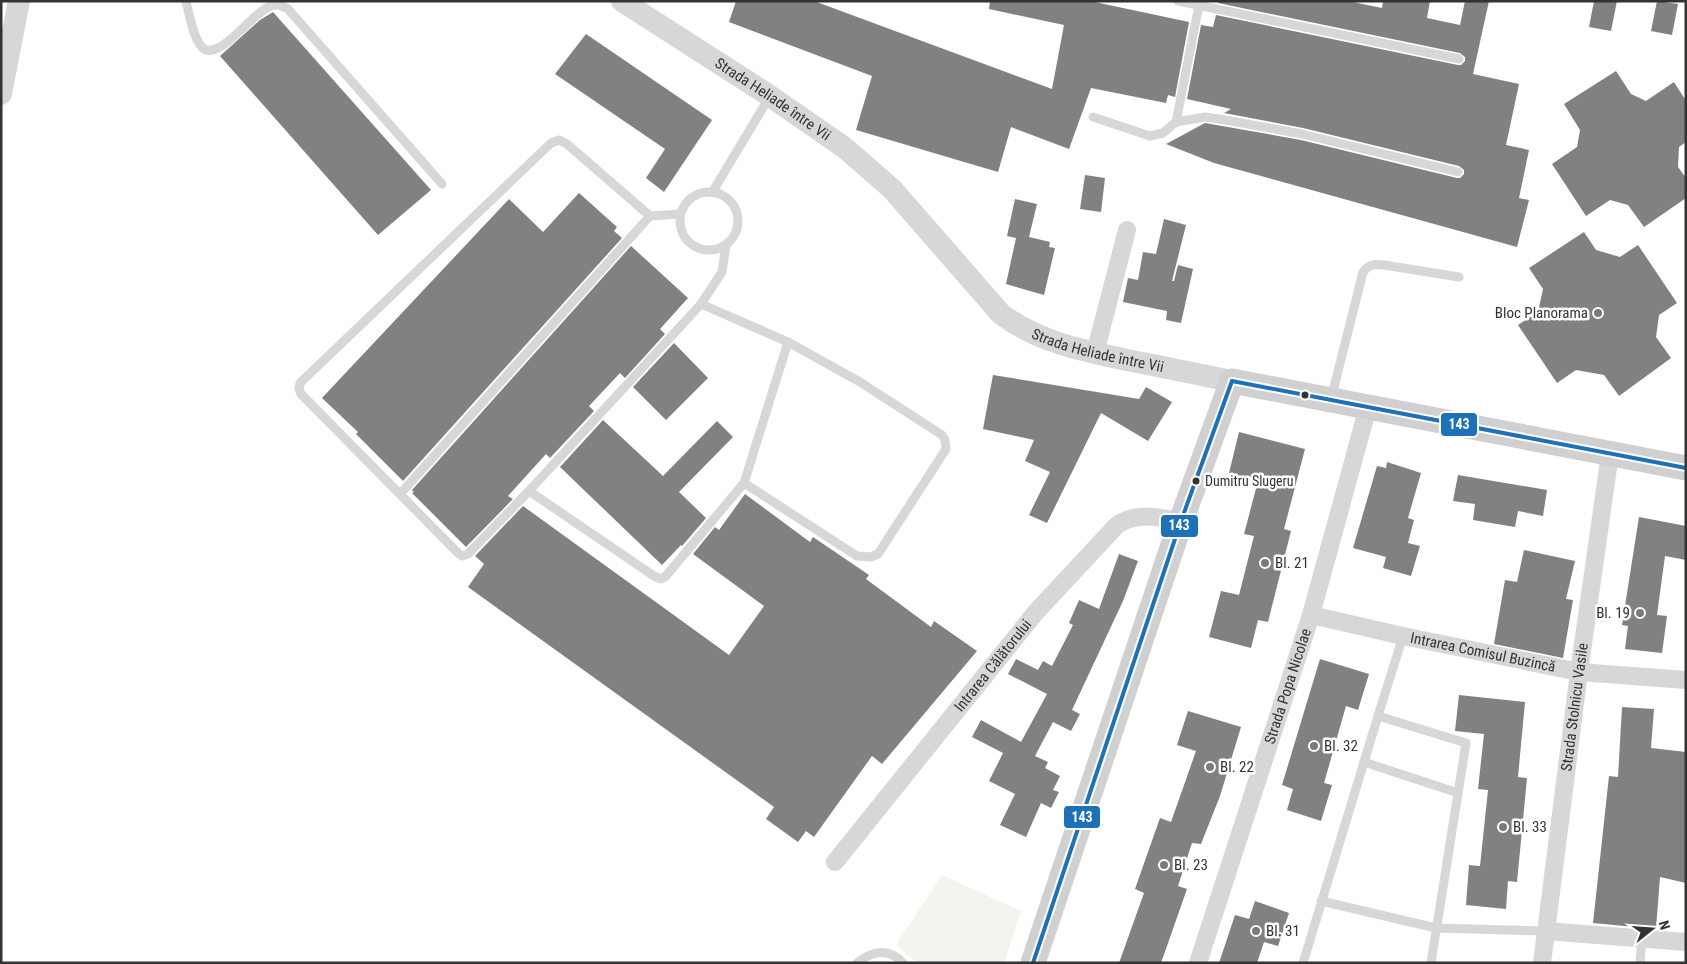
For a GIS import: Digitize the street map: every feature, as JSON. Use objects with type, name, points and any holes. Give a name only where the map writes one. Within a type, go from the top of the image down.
[{"type":"main road","name":"Strada Heliade între Vii","points":[[1232,381],[1686,468]]},
{"type":"main road","points":[[1033,963],[1181,521],[1232,381]]},
{"type":"street","points":[[1,94],[19,1]]},
{"type":"street","name":"Strada Heliade între Vii","points":[[622,1],[770,96],[845,148],[892,189],[1001,314],[1018,326],[1039,337],[1095,353],[1232,381]]},
{"type":"street","points":[[1095,353],[1126,230]]},
{"type":"street","name":"Strada Popa Nicolae","points":[[1198,963],[1311,615],[1368,407]]},
{"type":"street","name":"Strada Stolnicu Vasile","points":[[1542,963],[1579,672],[1610,454]]},
{"type":"street","name":"Intrarea Călătorului","points":[[835,862],[1036,612],[1117,525],[1127,519],[1140,516],[1181,521]]},
{"type":"street","name":"Intrarea Comisul Buzincă","points":[[1311,615],[1579,672],[1686,680]]},
{"type":"street","points":[[1546,931],[1686,942]]},
{"type":"lane","points":[[186,1],[200,44],[202,48],[209,51],[220,48],[266,7],[277,5],[288,10],[442,184]]},
{"type":"lane","points":[[1178,1],[1460,59]]},
{"type":"lane","points":[[1176,122],[1199,6]]},
{"type":"lane","points":[[713,191],[770,96]]},
{"type":"lane","points":[[1093,117],[1150,136],[1163,133],[1176,122],[1204,118],[1224,120],[1302,134],[1458,172]]},
{"type":"lane","points":[[650,216],[568,144],[559,140],[551,143],[300,383],[299,389],[458,554],[462,556],[468,554],[702,304],[722,272],[726,245]]},
{"type":"lane","points":[[713,191],[724,195],[733,203],[738,214],[738,226],[734,237],[726,245],[715,250],[704,250],[693,246],[684,237],[680,226],[680,214],[692,196],[702,192],[713,191]]},
{"type":"lane","points":[[400,494],[650,216],[680,214]]},
{"type":"lane","points":[[1331,400],[1363,272],[1367,267],[1372,264],[1384,265],[1458,277]]},
{"type":"lane","points":[[702,304],[788,342],[860,382],[938,432],[945,440],[946,449],[878,554],[871,557],[858,556],[744,483]]},
{"type":"lane","points":[[529,490],[654,576],[665,578],[744,483],[788,342]]},
{"type":"lane","points":[[1303,963],[1403,636]]},
{"type":"lane","points":[[1378,716],[1466,743],[1431,963]]},
{"type":"lane","points":[[1364,762],[1458,793]]},
{"type":"lane","points":[[1322,901],[1436,928],[1546,931]]},
{"type":"lane","points":[[1640,963],[1642,939]]},
{"type":"lane","points":[[857,963],[865,956],[881,952],[890,953],[903,963]]},
{"type":"shaded area","points":[[942,875],[1021,911],[1004,963],[917,963],[896,945]]},
{"type":"building","points":[[736,1],[814,1],[1052,89],[1064,25],[989,9],[990,1],[1090,1],[1189,22],[1175,97],[1168,95],[1166,103],[1091,88],[1069,149],[1011,127],[998,172],[856,130],[872,76],[729,22]]},
{"type":"building","points":[[1218,1],[1348,1],[1382,8],[1383,1],[1430,1],[1427,18],[1460,25],[1465,1],[1489,1],[1473,74],[1519,84],[1506,145],[1529,150],[1519,198],[1529,200],[1517,247],[1214,163],[1166,144],[1205,123],[1301,140],[1457,178],[1464,174],[1464,170],[1459,166],[1303,128],[1224,113],[1231,109],[1187,99],[1201,25],[1213,27],[1216,15],[1458,65],[1465,61],[1465,57],[1460,53],[1218,3]]},
{"type":"building","points":[[1594,1],[1617,1],[1611,31],[1589,27]]},
{"type":"building","points":[[1657,1],[1678,4],[1672,35],[1651,31]]},
{"type":"building","points":[[273,12],[431,190],[378,235],[220,56],[260,20]]},
{"type":"building","points":[[586,34],[712,120],[664,192],[646,178],[665,149],[555,74]]},
{"type":"building","points":[[1616,71],[1631,94],[1646,101],[1674,82],[1686,101],[1686,142],[1679,147],[1678,167],[1686,178],[1686,198],[1644,227],[1628,205],[1610,200],[1586,216],[1552,164],[1577,147],[1580,130],[1564,104]]},
{"type":"building","points":[[1085,175],[1105,178],[1101,212],[1080,209]]},
{"type":"building","points":[[579,193],[617,227],[614,231],[622,238],[403,481],[356,434],[358,432],[322,398],[509,199],[543,232]]},
{"type":"building","points":[[1015,199],[1037,204],[1029,237],[1050,242],[1049,247],[1055,248],[1044,295],[1006,284],[1016,238],[1007,236]]},
{"type":"building","points":[[1164,219],[1186,225],[1172,281],[1174,281],[1178,265],[1193,269],[1181,323],[1166,320],[1167,311],[1123,302],[1128,278],[1138,280],[1143,252],[1156,254]]},
{"type":"building","name":"Bloc Planorama","points":[[1584,232],[1596,250],[1620,257],[1638,245],[1677,303],[1659,315],[1656,337],[1671,358],[1619,396],[1604,375],[1576,370],[1557,383],[1518,325],[1538,312],[1543,289],[1529,268]]},
{"type":"building","points":[[631,246],[688,298],[660,329],[665,334],[625,378],[620,373],[589,406],[594,411],[550,458],[546,454],[508,496],[513,499],[466,547],[412,493],[414,492],[412,490]]},
{"type":"building","points":[[674,343],[708,378],[666,420],[633,387]]},
{"type":"building","points":[[993,375],[1139,399],[1146,387],[1172,402],[1148,441],[1101,413],[1047,523],[1029,515],[1050,472],[1025,461],[1034,440],[983,429]]},
{"type":"building","points":[[603,420],[663,476],[717,421],[733,437],[679,492],[706,518],[682,546],[662,565],[560,467]]},
{"type":"building","name":"Bl. 21","points":[[1239,432],[1305,449],[1284,529],[1291,531],[1268,622],[1258,620],[1251,648],[1209,637],[1221,591],[1239,595],[1254,536],[1244,534],[1258,481],[1229,473]]},
{"type":"building","points":[[1387,462],[1421,473],[1408,518],[1414,520],[1408,543],[1420,546],[1411,576],[1383,568],[1386,557],[1353,548],[1377,466],[1386,468]]},
{"type":"building","points":[[1458,475],[1547,490],[1543,516],[1518,511],[1515,527],[1473,520],[1475,504],[1453,501]]},
{"type":"building","points":[[745,494],[810,542],[813,537],[869,575],[866,579],[931,627],[934,621],[977,651],[882,764],[872,756],[814,837],[806,831],[798,842],[766,819],[774,807],[468,587],[484,564],[475,556],[523,506],[729,655],[764,606],[693,554],[715,527],[719,530]]},
{"type":"building","points":[[1639,517],[1686,526],[1686,560],[1665,556],[1657,615],[1667,616],[1662,653],[1625,649],[1628,626],[1622,625]]},
{"type":"building","points":[[1524,550],[1575,561],[1566,599],[1573,600],[1563,658],[1494,644],[1505,580],[1517,582]]},
{"type":"building","points":[[1119,554],[1138,561],[1123,601],[1072,710],[1080,714],[1071,731],[1053,722],[1035,756],[1048,762],[1045,768],[1060,776],[1053,790],[1059,792],[1051,808],[1041,803],[1026,837],[1000,825],[1015,794],[989,781],[1003,753],[972,737],[981,720],[1021,742],[1047,694],[1008,674],[1016,659],[1038,670],[1043,661],[1052,666],[1073,625],[1069,623],[1079,600],[1099,609]]},
{"type":"building","name":"Bl. 32","points":[[1320,659],[1369,674],[1358,710],[1346,706],[1324,783],[1332,785],[1321,821],[1287,810],[1293,789],[1282,785]]},
{"type":"building","name":"Bl. 33","points":[[1459,695],[1525,702],[1518,777],[1527,778],[1517,882],[1508,881],[1506,909],[1466,905],[1469,865],[1480,866],[1488,790],[1478,789],[1484,734],[1455,731]]},
{"type":"building","points":[[1622,707],[1654,709],[1651,748],[1686,752],[1686,883],[1660,877],[1656,929],[1593,923],[1609,776],[1618,777]]},
{"type":"building","name":"Bl. 23","points":[[1188,711],[1241,727],[1220,796],[1201,844],[1192,843],[1178,886],[1187,889],[1161,963],[1119,963],[1144,893],[1135,889],[1160,818],[1171,822],[1196,751],[1177,745]]},
{"type":"building","name":"Bl. 31","points":[[1255,901],[1289,913],[1278,946],[1264,942],[1257,963],[1219,963],[1235,915],[1249,919]]},
{"type":"transit line","name":"143","points":[[1232,381],[1686,468]]},
{"type":"transit line","name":"143","points":[[1033,963],[1181,521],[1232,381]]},
{"type":"place","name":"Bloc Planorama","points":[[1598,313]]},
{"type":"place","name":"Dumitru Slugeru","points":[[1196,481]]},
{"type":"place","name":"Bl. 21","points":[[1265,563]]},
{"type":"place","name":"Bl. 19","points":[[1640,613]]},
{"type":"place","name":"Bl. 32","points":[[1314,746]]},
{"type":"place","name":"Bl. 22","points":[[1210,767]]},
{"type":"place","name":"Bl. 33","points":[[1503,827]]},
{"type":"place","name":"Bl. 23","points":[[1164,865]]},
{"type":"place","name":"Bl. 31","points":[[1256,931]]}]
